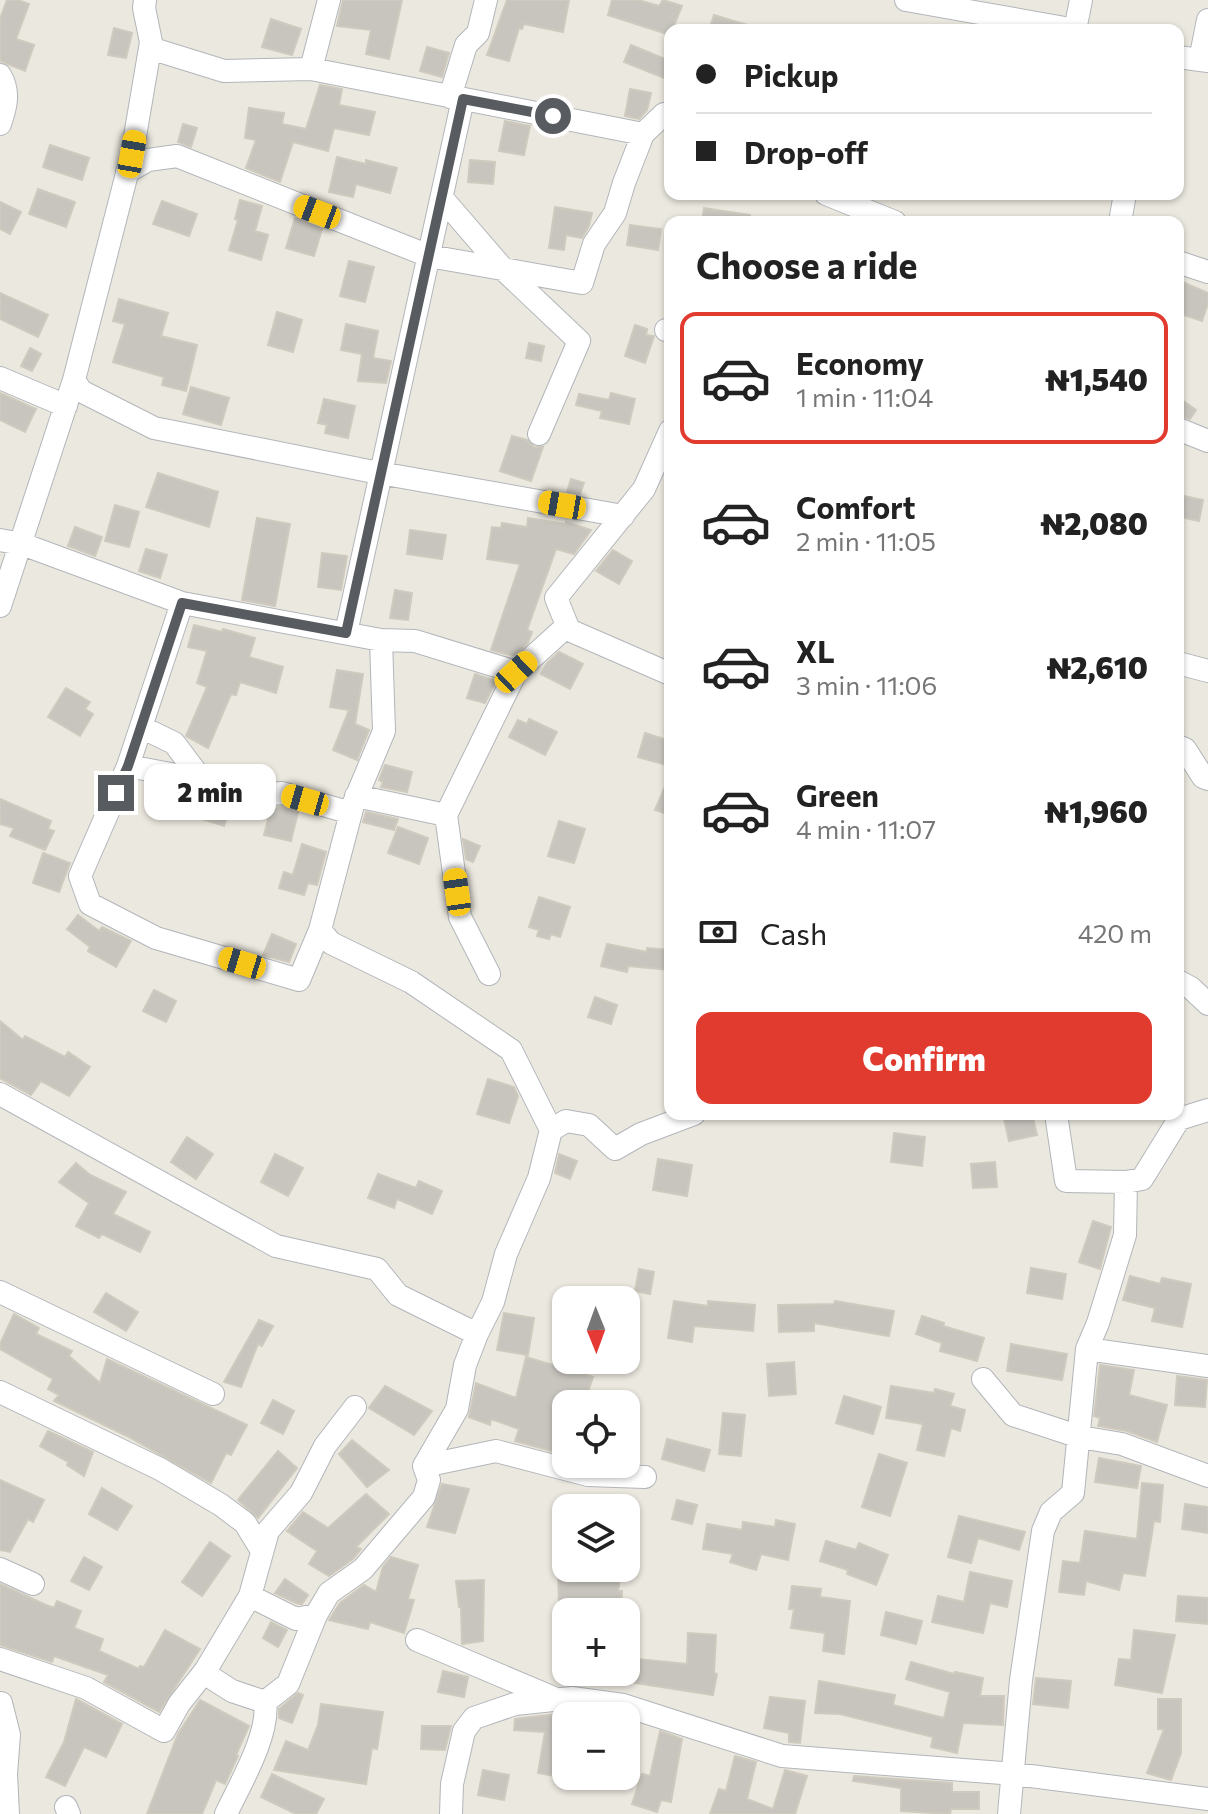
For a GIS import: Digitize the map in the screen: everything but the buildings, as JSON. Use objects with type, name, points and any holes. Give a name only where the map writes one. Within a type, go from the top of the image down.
[{"type":"street","points":[[0,606],[11,542],[74,380],[127,172],[150,48],[145,0]]},
{"type":"street","points":[[311,69],[329,0]]},
{"type":"street","points":[[346,633],[442,198],[466,45],[478,33],[486,0]]},
{"type":"street","points":[[906,0],[1042,24]]},
{"type":"street","points":[[1077,24],[1081,0]]},
{"type":"street","points":[[1190,60],[1208,20]]},
{"type":"street","points":[[150,48],[224,71],[311,69],[643,134]]},
{"type":"street","points":[[0,75],[4,78],[7,103],[0,124]]},
{"type":"street","points":[[127,172],[148,160],[177,156],[429,256],[582,283],[594,244],[615,213],[643,134],[664,114]]},
{"type":"street","points":[[442,198],[504,270],[579,341],[539,434]]},
{"type":"street","points":[[841,200],[880,216]]},
{"type":"street","points":[[1184,264],[1208,272]]},
{"type":"street","points":[[0,378],[66,406]]},
{"type":"street","points":[[74,380],[81,391],[154,428],[381,474],[623,516]]},
{"type":"street","points":[[1184,431],[1208,441]]},
{"type":"street","points":[[664,444],[644,489],[556,598],[569,630],[664,671]]},
{"type":"street","points":[[11,542],[182,603],[381,640],[415,641],[516,672]]},
{"type":"street","points":[[182,603],[128,766],[80,876],[90,904],[156,938],[299,980],[320,930],[354,805],[384,731],[381,640]]},
{"type":"street","points":[[489,974],[460,917],[446,815],[516,672],[567,626]]},
{"type":"street","points":[[1184,665],[1208,671]]},
{"type":"street","points":[[141,727],[174,743],[202,780]]},
{"type":"street","points":[[1184,749],[1203,777],[1208,779]]},
{"type":"street","points":[[128,766],[262,795],[282,793],[446,815]]},
{"type":"street","points":[[265,1702],[288,1684],[316,1615],[329,1593],[363,1569],[424,1497],[429,1480],[424,1466],[457,1409],[465,1365],[493,1302],[506,1254],[539,1178],[551,1130],[511,1050],[411,982],[331,943],[320,930]]},
{"type":"street","points":[[1184,984],[1208,1004]]},
{"type":"street","points":[[0,1094],[276,1246],[377,1269],[398,1295],[477,1334]]},
{"type":"street","points":[[1184,1117],[1208,1110]]},
{"type":"street","points":[[551,1130],[566,1121],[589,1125],[615,1149],[641,1134],[678,1120]]},
{"type":"street","points":[[1057,1120],[1066,1181],[1126,1182],[1142,1179],[1178,1120]]},
{"type":"street","points":[[1009,1814],[1015,1774],[1021,1680],[1043,1531],[1051,1512],[1073,1493],[1087,1349],[1125,1235],[1126,1182]]},
{"type":"street","points":[[0,1292],[213,1394]]},
{"type":"street","points":[[1087,1349],[1208,1366]]},
{"type":"street","points":[[983,1379],[1013,1415],[1080,1437],[1122,1444],[1208,1476]]},
{"type":"street","points":[[0,1392],[147,1462],[221,1505],[245,1523],[262,1551]]},
{"type":"street","points":[[0,1659],[86,1688],[164,1731],[250,1596],[268,1531],[301,1493],[325,1446],[355,1407]]},
{"type":"street","points":[[424,1466],[496,1451],[588,1475],[645,1477]]},
{"type":"street","points":[[0,1569],[33,1584]]},
{"type":"street","points":[[250,1596],[296,1619],[316,1615]]},
{"type":"street","points":[[417,1640],[557,1700]]},
{"type":"street","points":[[205,1671],[232,1691],[265,1702]]},
{"type":"street","points":[[451,1814],[452,1784],[464,1731],[474,1718],[515,1704],[572,1698],[623,1705],[782,1756],[1015,1774],[1208,1799]]},
{"type":"street","points":[[226,1814],[248,1768],[267,1716],[265,1702]]},
{"type":"street","points":[[1,1703],[9,1735],[6,1774],[8,1814]]},
{"type":"route","points":[[116,793],[128,766],[182,603],[346,633],[463,99],[553,116]]}]
